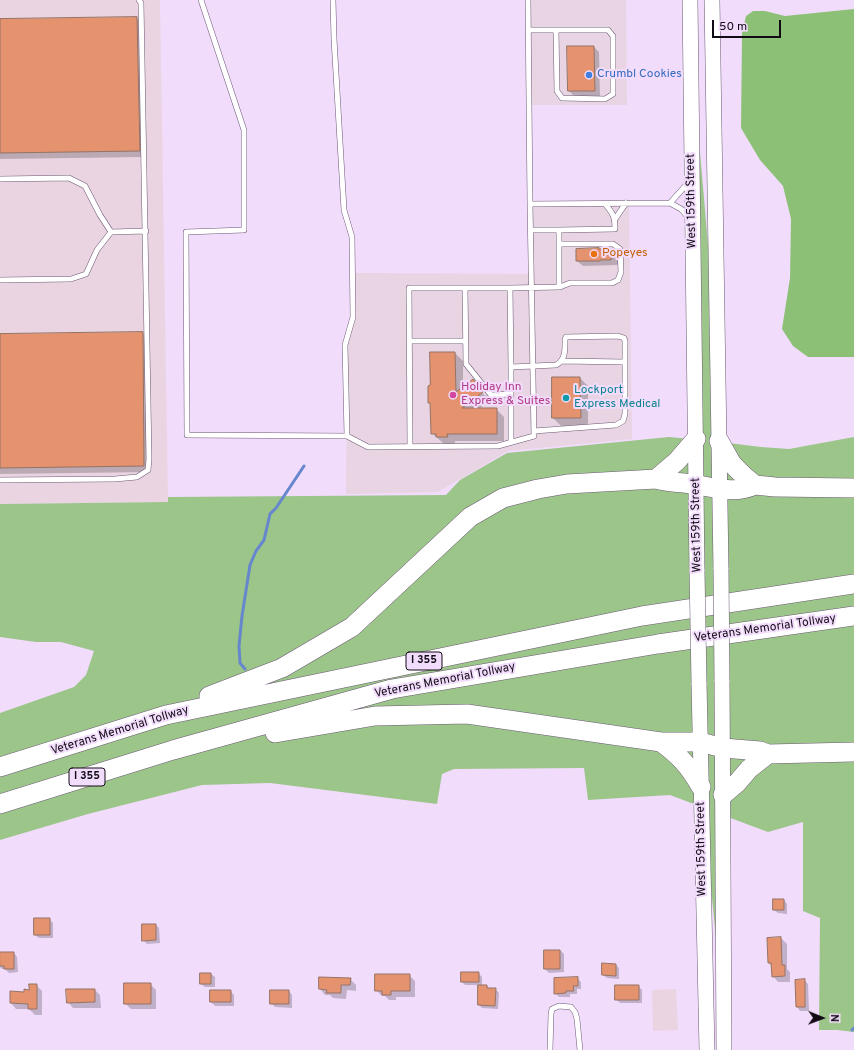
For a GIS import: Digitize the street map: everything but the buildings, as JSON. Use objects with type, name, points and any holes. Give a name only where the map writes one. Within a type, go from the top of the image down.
[{"type":"highway","points":[[656,479],[677,461],[696,439]]},
{"type":"highway","points":[[719,441],[732,464],[745,478],[755,484],[775,487],[854,488]]},
{"type":"highway","points":[[146,721],[282,668],[352,627],[470,517],[503,498],[538,489],[568,484],[656,479],[665,482],[685,483],[719,490],[748,488],[755,484]]},
{"type":"highway","name":"Veterans Memorial Tollway","points":[[0,767],[166,715],[642,616],[854,584]]},
{"type":"highway","name":"Veterans Memorial Tollway","points":[[0,804],[173,750],[392,689],[658,644],[854,616]]},
{"type":"highway","points":[[173,750],[375,716],[467,714],[661,742],[700,742],[723,748],[760,751],[768,754],[854,752]]},
{"type":"highway","points":[[661,742],[677,753],[688,766],[701,787]]},
{"type":"highway","points":[[723,796],[749,769],[768,754]]},
{"type":"main road","name":"West 159th Street","points":[[690,0],[697,571],[707,1050]]},
{"type":"main road","name":"West 159th Street","points":[[712,0],[721,569],[724,1050]]},
{"type":"lane","points":[[0,480],[115,479],[137,476],[148,470],[146,231],[141,3],[139,0]]},
{"type":"lane","points":[[201,0],[244,130],[244,230],[186,232],[187,435],[347,436],[368,447],[498,446],[534,436],[528,0]]},
{"type":"lane","points":[[333,0],[344,210],[352,237],[353,317],[345,345],[347,436]]},
{"type":"lane","points":[[528,30],[556,30],[608,30],[613,36],[613,94],[605,99],[562,98],[557,91],[556,30]]},
{"type":"lane","points":[[0,179],[69,178],[85,186],[100,215],[111,232]]},
{"type":"lane","points":[[670,203],[692,178]]},
{"type":"lane","points":[[530,204],[670,203],[681,209],[693,222]]},
{"type":"lane","points":[[530,230],[615,229],[615,219],[605,204]]},
{"type":"lane","points":[[615,219],[626,204]]},
{"type":"lane","points":[[559,230],[559,287]]},
{"type":"lane","points":[[111,232],[146,231]]},
{"type":"lane","points":[[0,280],[71,279],[86,274],[97,250],[111,232]]},
{"type":"lane","points":[[410,447],[409,288],[559,287],[570,283],[612,283],[618,280],[621,272],[620,249],[613,244],[559,244]]},
{"type":"lane","points":[[465,288],[466,364],[491,395],[511,394]]},
{"type":"lane","points":[[510,288],[511,442]]},
{"type":"lane","points":[[511,367],[556,365],[562,361],[565,356],[566,337],[618,336],[624,338],[625,414],[623,421],[616,425],[534,431]]},
{"type":"lane","points":[[409,341],[466,341]]},
{"type":"lane","points":[[562,361],[625,362]]},
{"type":"lane","points":[[550,1050],[552,1009],[559,1006],[571,1007],[575,1012],[580,1050]]},
{"type":"shaded area","points":[[0,0],[160,0],[168,502],[0,504]]},
{"type":"shaded area","points":[[531,0],[626,0],[627,105],[531,105]]},
{"type":"shaded area","points":[[532,206],[629,206],[632,439],[508,451],[438,492],[346,494],[347,345],[356,316],[355,273],[533,274]]},
{"type":"shaded area","points":[[676,989],[678,1030],[653,1031],[652,990]]},
{"type":"green space","points":[[854,9],[854,357],[808,357],[793,346],[782,329],[790,278],[791,219],[783,186],[760,160],[741,128],[742,33],[746,16],[753,11],[765,11],[785,16]]},
{"type":"green space","points":[[698,152],[700,152],[710,268],[712,441],[789,449],[854,437],[854,1032],[819,1030],[820,918],[803,911],[803,822],[768,832],[717,813],[716,938],[707,848],[707,809],[670,795],[588,800],[584,768],[454,769],[442,774],[437,804],[270,783],[202,785],[88,814],[0,840],[0,713],[74,687],[86,675],[94,651],[61,642],[36,642],[0,637],[0,504],[168,502],[168,497],[446,495],[460,480],[507,453],[669,437],[701,440]]},
{"type":"waterway","points":[[245,669],[240,663],[239,646],[250,565],[256,551],[264,540],[270,514],[276,508],[304,466]]},
{"type":"place","name":"Crumbl Cookies","points":[[589,75]]},
{"type":"place","name":"Popeyes","points":[[594,254]]},
{"type":"place","name":"Holiday Inn Express & Suites","points":[[453,395]]},
{"type":"place","name":"Lockport Express Medical","points":[[566,398]]}]
